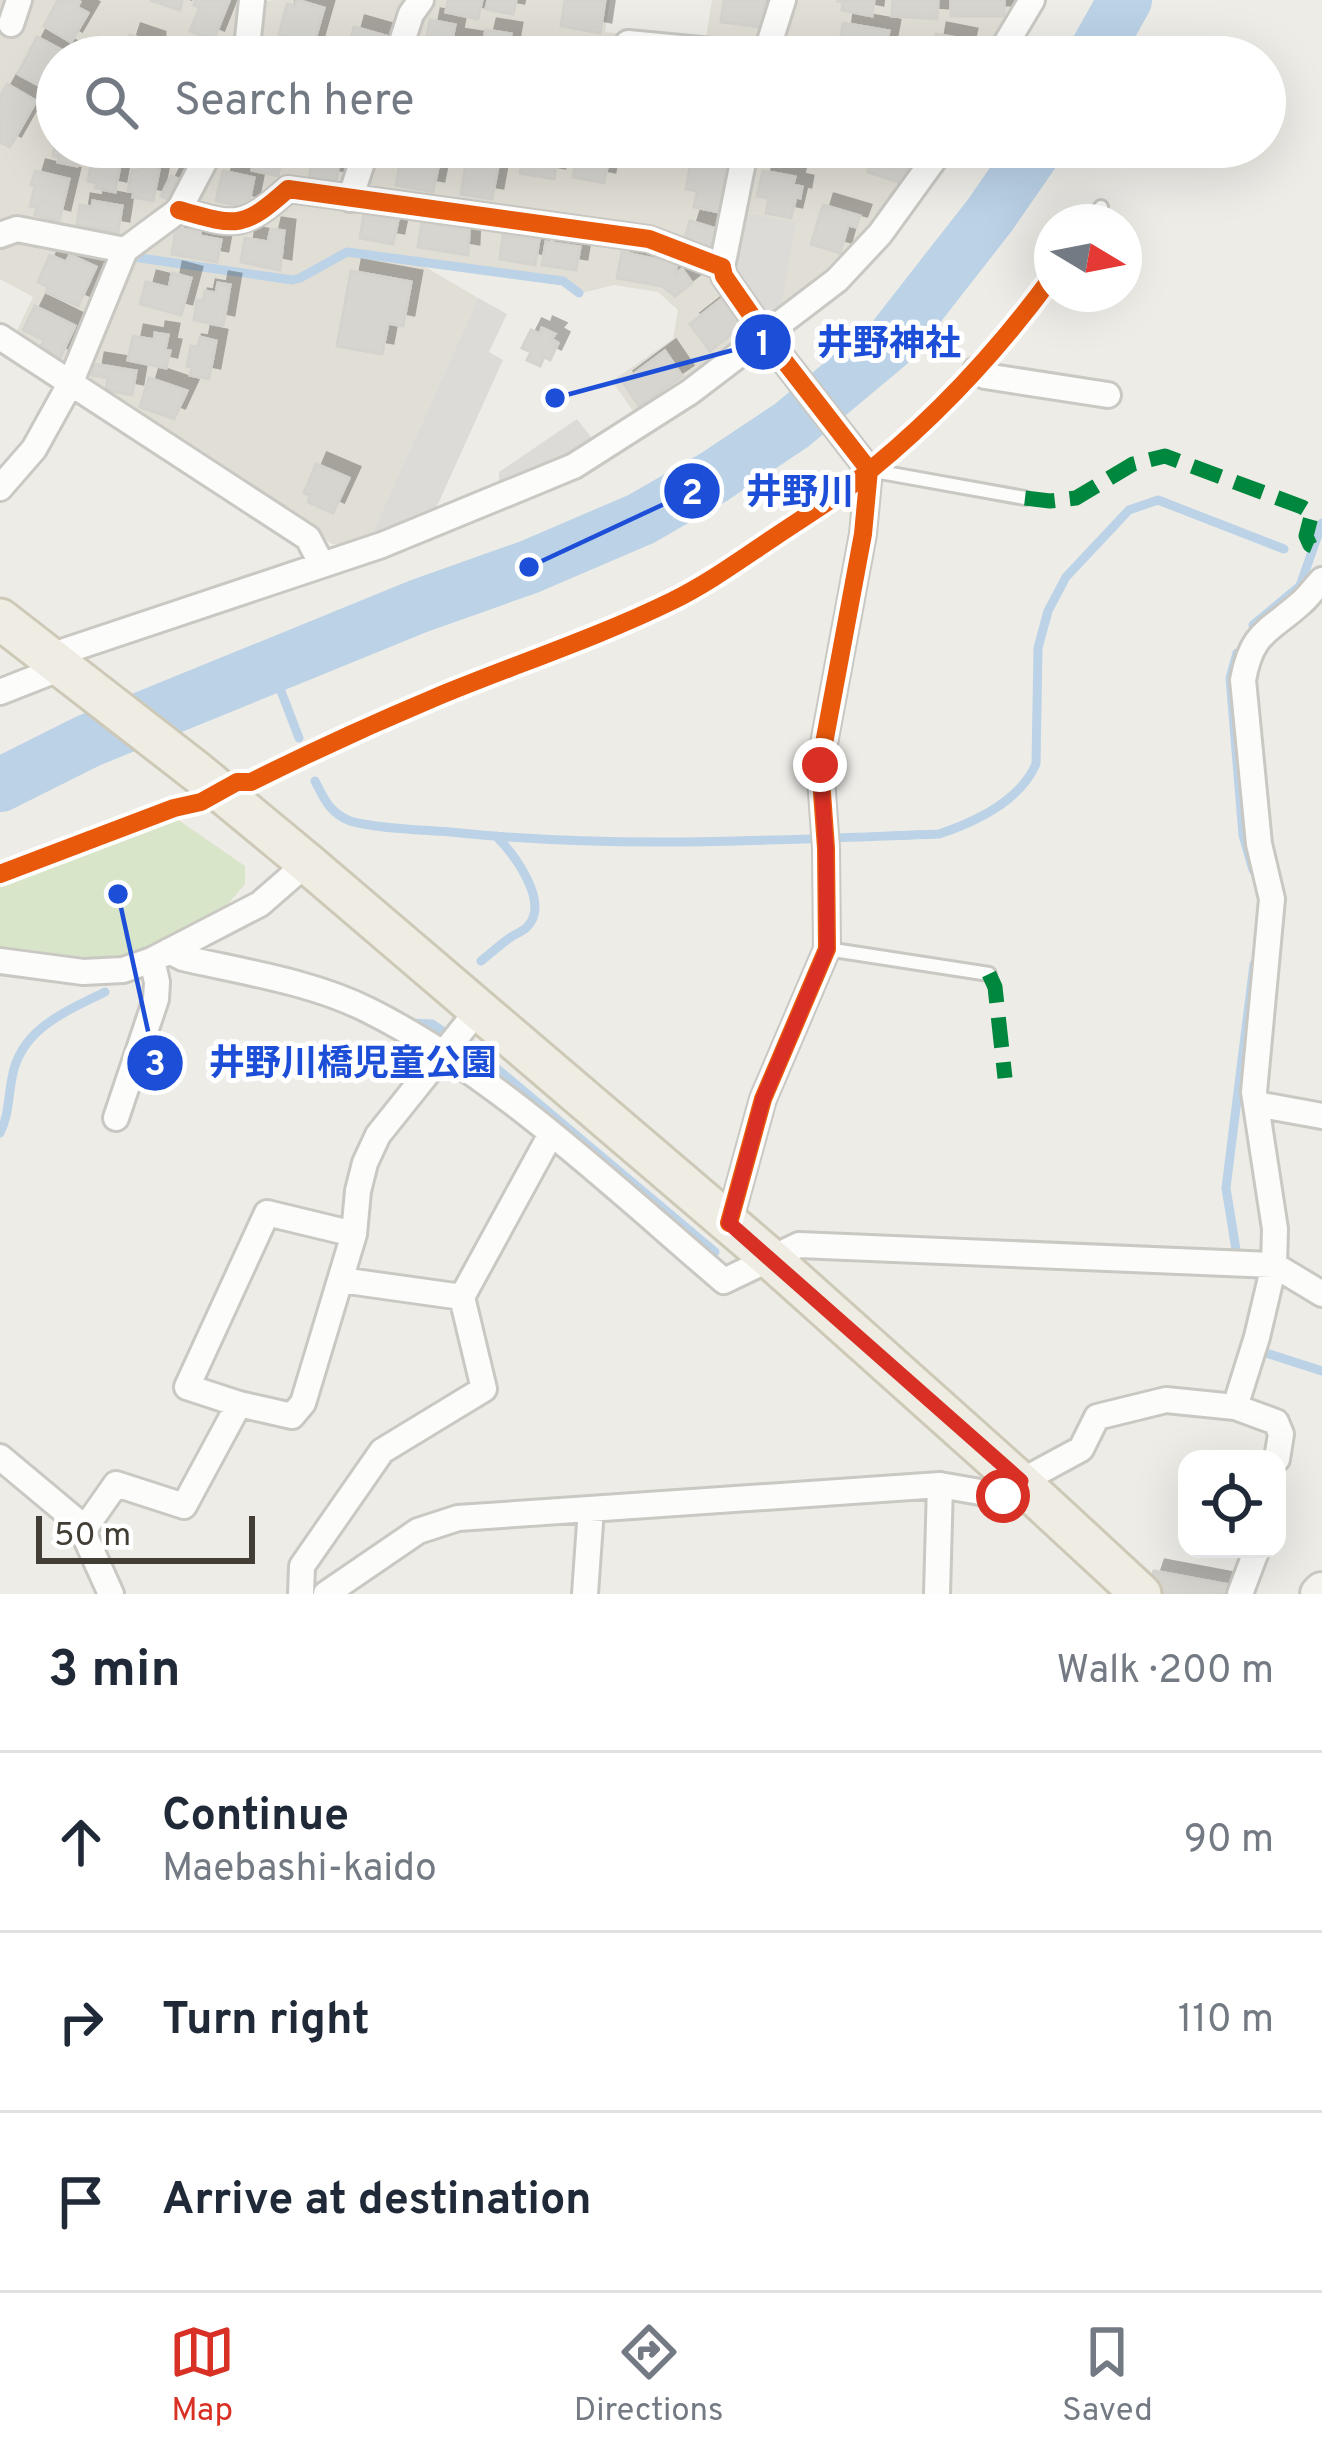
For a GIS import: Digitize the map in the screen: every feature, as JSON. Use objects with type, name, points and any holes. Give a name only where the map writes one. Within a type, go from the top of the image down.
[{"type":"main road","points":[[0,619],[307,862],[772,1260],[1141,1594]]},
{"type":"street","points":[[248,36],[252,0]]},
{"type":"street","points":[[404,36],[421,0]]},
{"type":"street","points":[[772,36],[783,0]]},
{"type":"street","points":[[1011,36],[1032,0]]},
{"type":"street","points":[[0,488],[34,448],[70,384],[125,250],[179,210],[201,168]]},
{"type":"street","points":[[350,199],[361,168]]},
{"type":"street","points":[[729,1223],[763,1099],[827,949],[820,765],[862,534],[867,467],[724,276],[742,168]]},
{"type":"street","points":[[0,692],[574,466],[769,340],[837,280],[890,221],[928,168]]},
{"type":"street","points":[[179,210],[241,222],[288,189],[649,238],[722,267]]},
{"type":"street","points":[[0,236],[16,229],[125,250]]},
{"type":"street","points":[[0,337],[308,538],[322,565]]},
{"type":"street","points":[[976,370],[985,376],[1108,395]]},
{"type":"street","points":[[1235,1407],[1274,1265],[1275,1229],[1254,1092],[1272,899],[1258,844],[1243,680],[1254,644],[1322,580]]},
{"type":"street","points":[[0,961],[83,972],[123,970],[260,904],[307,862]]},
{"type":"street","points":[[160,955],[324,993],[367,1010],[441,1053],[551,1134],[724,1281],[799,1245],[1274,1265],[1322,1294]]},
{"type":"street","points":[[116,1118],[156,999],[160,955]]},
{"type":"street","points":[[354,1234],[267,1214],[187,1387],[292,1416],[303,1403],[354,1234],[365,1163],[378,1135],[478,1010]]},
{"type":"street","points":[[1256,1104],[1322,1116]]},
{"type":"street","points":[[301,1594],[302,1566],[382,1451],[484,1389],[462,1297],[551,1134]]},
{"type":"street","points":[[341,1280],[462,1297]]},
{"type":"street","points":[[326,1594],[418,1531],[458,1518],[940,1485],[1003,1496],[1021,1481],[1082,1449],[1096,1417],[1166,1400],[1235,1407],[1276,1422],[1281,1434],[1278,1450]]},
{"type":"street","points":[[83,1532],[116,1484],[184,1506],[239,1404]]},
{"type":"street","points":[[0,1457],[80,1523],[111,1594]]},
{"type":"street","points":[[937,1594],[940,1485]]},
{"type":"street","points":[[585,1594],[591,1509]]},
{"type":"street","points":[[1240,1594],[1254,1558]]},
{"type":"lane","points":[[867,467],[934,414],[1034,301]]},
{"type":"lane","points":[[867,467],[1025,498]]},
{"type":"lane","points":[[233,802],[251,782],[342,737],[675,600]]},
{"type":"lane","points":[[827,949],[988,974]]},
{"type":"shaded area","points":[[0,0],[10,0],[2,28],[21,33],[28,0],[240,0],[239,36],[36,36],[36,168],[192,168],[174,203],[122,241],[0,223]]},
{"type":"shaded area","points":[[410,0],[396,36],[257,36],[264,2]]},
{"type":"shaded area","points":[[432,0],[610,0],[605,32],[628,36],[413,36]]},
{"type":"shaded area","points":[[712,0],[777,0],[766,36],[706,36]]},
{"type":"shaded area","points":[[790,0],[1023,0],[1000,36],[780,36]]},
{"type":"shaded area","points":[[211,168],[351,168],[347,182],[332,190],[286,182],[242,218],[191,208]]},
{"type":"shaded area","points":[[370,168],[737,168],[720,254],[370,192],[365,183]]},
{"type":"shaded area","points":[[750,168],[914,168],[847,253],[780,312],[741,212]]},
{"type":"shaded area","points":[[286,198],[654,247],[711,268],[748,321],[746,339],[636,415],[612,381],[673,339],[678,310],[658,292],[614,285],[578,297],[561,283],[422,265],[478,298],[371,536],[350,545],[332,544],[82,380],[137,252],[185,219],[236,229]]},
{"type":"shaded area","points":[[741,212],[796,223],[780,312],[770,316],[763,314],[730,273]]},
{"type":"shaded area","points":[[14,237],[110,256],[65,372],[13,339],[33,297],[0,279],[0,246]]},
{"type":"shaded area","points":[[478,298],[507,314],[489,352],[503,360],[433,515],[371,536]]},
{"type":"shaded area","points":[[577,419],[594,441],[499,489],[499,472]]},
{"type":"green space","points":[[174,817],[245,866],[245,884],[227,905],[154,946],[105,961],[0,950],[0,881]]},
{"type":"building","points":[[58,0],[77,0],[77,7],[88,13],[75,36],[61,36],[44,26]]},
{"type":"building","points":[[150,0],[182,0],[180,10]]},
{"type":"building","points":[[196,0],[229,1],[215,36],[190,31],[200,7],[194,5]]},
{"type":"building","points":[[297,0],[324,8],[316,36],[279,34],[287,4],[295,6]]},
{"type":"building","points":[[448,0],[482,0],[478,19],[446,12]]},
{"type":"building","points":[[488,0],[516,0],[513,14],[486,9]]},
{"type":"building","points":[[565,0],[605,0],[600,33],[561,26]]},
{"type":"building","points":[[724,0],[765,0],[761,27],[721,22]]},
{"type":"building","points":[[874,0],[872,16],[842,10],[843,2],[836,1]]},
{"type":"building","points":[[893,0],[938,0],[937,19],[892,16]]},
{"type":"building","points":[[951,0],[1004,0],[1004,16],[951,16]]},
{"type":"building","points":[[430,20],[455,25],[453,36],[427,36]]},
{"type":"building","points":[[843,23],[889,31],[888,36],[841,36]]},
{"type":"building","points":[[354,27],[386,36],[352,36]]},
{"type":"building","points":[[486,30],[511,34],[511,36],[485,36]]},
{"type":"building","points":[[36,39],[36,84],[18,74]]},
{"type":"building","points":[[7,84],[36,101],[10,147],[0,142],[0,97]]},
{"type":"building","points":[[90,168],[120,168],[115,192],[95,188],[97,183],[88,181]]},
{"type":"building","points":[[252,168],[280,168],[278,176]]},
{"type":"building","points":[[311,168],[338,168],[336,182],[309,178]]},
{"type":"building","points":[[399,168],[438,168],[433,192],[396,185]]},
{"type":"building","points":[[465,168],[498,168],[492,199],[461,194]]},
{"type":"building","points":[[521,168],[556,168],[554,179],[520,173]]},
{"type":"building","points":[[575,168],[607,168],[604,183],[573,177]]},
{"type":"building","points":[[690,168],[728,168],[720,212],[694,207],[697,191],[686,189]]},
{"type":"building","points":[[869,168],[909,168],[898,182],[868,172]]},
{"type":"building","points":[[132,170],[159,170],[153,201],[133,197],[134,192],[128,191]]},
{"type":"building","points":[[35,171],[69,179],[59,221],[35,215],[37,207],[30,206]]},
{"type":"building","points":[[223,171],[254,178],[248,207],[216,201]]},
{"type":"building","points":[[763,171],[795,177],[793,185],[802,187],[791,218],[766,213],[769,198],[757,196]]},
{"type":"building","points":[[171,176],[178,179],[168,199],[161,196]]},
{"type":"building","points":[[93,201],[122,206],[118,232],[77,225],[80,205],[92,207]]},
{"type":"building","points":[[823,205],[860,216],[856,227],[848,225],[840,253],[811,244]]},
{"type":"building","points":[[364,214],[398,220],[393,244],[360,238]]},
{"type":"building","points":[[690,221],[720,230],[714,249],[684,240]]},
{"type":"building","points":[[422,222],[469,230],[468,255],[418,247]]},
{"type":"building","points":[[176,228],[221,240],[217,262],[172,254]]},
{"type":"building","points":[[271,229],[284,231],[280,270],[241,262],[245,238],[268,242]]},
{"type":"building","points":[[503,235],[539,240],[535,265],[500,259]]},
{"type":"building","points":[[546,242],[580,247],[576,270],[542,265]]},
{"type":"building","points":[[622,252],[677,264],[675,275],[682,269],[692,283],[675,296],[662,286],[617,278]]},
{"type":"building","points":[[50,255],[66,262],[70,255],[96,267],[78,306],[46,292],[48,287],[38,282]]},
{"type":"building","points":[[351,271],[411,282],[403,326],[388,323],[382,354],[337,346]]},
{"type":"building","points":[[172,273],[191,278],[181,315],[140,304],[146,282],[169,288]]},
{"type":"building","points":[[218,283],[230,285],[223,326],[194,320],[197,300],[203,301],[205,291],[216,293]]},
{"type":"building","points":[[722,299],[742,326],[710,351],[690,324]]},
{"type":"building","points":[[35,306],[75,326],[59,360],[39,350],[44,340],[23,330]]},
{"type":"building","points":[[542,328],[555,334],[551,339],[558,343],[550,360],[544,357],[540,366],[527,360],[531,352],[522,348],[531,330],[540,334]]},
{"type":"building","points":[[155,333],[168,335],[166,368],[128,360],[133,336],[154,340]]},
{"type":"building","points":[[200,337],[216,341],[209,379],[190,375],[192,367],[187,366],[191,346],[198,347]]},
{"type":"building","points":[[665,351],[682,376],[639,406],[623,382]]},
{"type":"building","points":[[94,364],[136,371],[132,395],[106,390],[108,378],[92,375]]},
{"type":"building","points":[[149,378],[187,391],[174,419],[140,407]]},
{"type":"building","points":[[316,464],[349,478],[333,513],[308,502],[310,495],[304,493]]},
{"type":"building","points":[[1154,1571],[1239,1587],[1236,1594],[1163,1594],[1150,1583]]},
{"type":"waterway","points":[[1105,36],[1125,0]]},
{"type":"waterway","points":[[0,785],[88,741],[641,519],[714,477],[792,425],[890,343],[1022,168]]},
{"type":"waterway","points":[[133,257],[292,280],[347,252],[563,281],[579,293]]},
{"type":"waterway","points":[[315,781],[328,805],[343,818],[404,829],[640,842],[939,834],[995,808],[1029,777],[1036,764],[1038,648],[1048,611],[1066,577],[1129,510],[1158,500],[1284,549]]},
{"type":"waterway","points":[[1253,625],[1300,586],[1322,523]]},
{"type":"waterway","points":[[1237,653],[1230,678],[1243,835],[1253,870]]},
{"type":"waterway","points":[[271,665],[299,738]]},
{"type":"waterway","points":[[481,961],[526,928],[535,905],[520,866],[496,836]]},
{"type":"waterway","points":[[1254,964],[1226,1188],[1237,1256],[1267,1285]]},
{"type":"waterway","points":[[0,1133],[24,1047],[46,1024],[105,992]]},
{"type":"waterway","points":[[411,1023],[432,1024],[489,1062],[715,1252]]},
{"type":"waterway","points":[[1264,1341],[1263,1352],[1322,1371]]},
{"type":"marked path","points":[[1025,498],[1076,498],[1133,464],[1165,456],[1302,507],[1312,513],[1306,536],[1310,545],[1322,550]]},
{"type":"marked path","points":[[989,974],[995,987],[1005,1078]]},
{"type":"cycle path","points":[[179,210],[238,221],[260,212],[288,189],[649,239],[722,267],[772,345],[869,470],[863,534],[820,765],[827,949],[763,1099],[729,1223]]},
{"type":"cycle path","points":[[0,874],[201,802],[237,782],[251,782],[388,718],[613,628],[698,587],[849,487],[905,440],[983,362],[1034,300]]},
{"type":"place","name":"井野神社","points":[[555,398]]},
{"type":"place","name":"井野川","points":[[529,567]]},
{"type":"place","name":"井野川橋児童公園","points":[[118,894]]},
{"type":"route","points":[[820,765],[827,949],[763,1099],[729,1223],[1021,1481],[1003,1496]]}]
